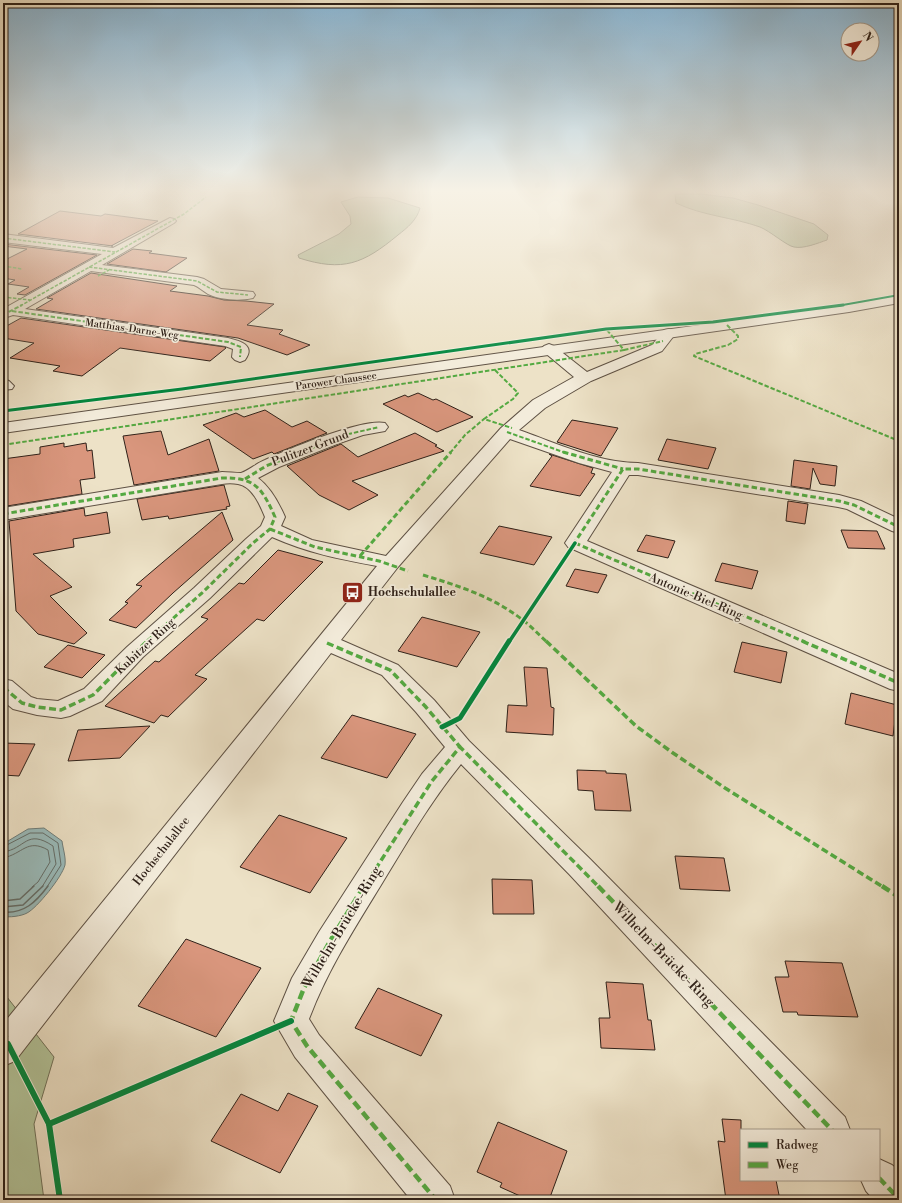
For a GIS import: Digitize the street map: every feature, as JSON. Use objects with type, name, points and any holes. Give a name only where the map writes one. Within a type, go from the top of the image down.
[{"type":"street","points":[[77,247],[116,252]]},
{"type":"street","points":[[7,313],[124,247]]},
{"type":"street","points":[[88,267],[197,281],[207,285],[212,290],[217,292],[248,295]]},
{"type":"street","points":[[3,297],[30,300]]},
{"type":"street","name":"Parower Chaussee","points":[[3,428],[899,299]]},
{"type":"street","name":"Matthias-Darne-Weg","points":[[7,313],[228,342],[241,348],[240,357]]},
{"type":"street","name":"Hochschulallee","points":[[3,1050],[391,563],[507,432],[539,404],[584,378],[657,348],[669,333]]},
{"type":"street","points":[[549,349],[584,378]]},
{"type":"street","name":"Pulitzer Grund","points":[[245,479],[262,467],[302,451],[358,430],[379,427]]},
{"type":"street","points":[[507,432],[584,459],[623,468],[638,468],[839,501],[854,505],[899,527]]},
{"type":"street","name":"Antonie-Biel-Ring","points":[[623,468],[575,543],[899,683]]},
{"type":"street","points":[[3,514],[222,478],[245,479],[258,488],[270,503],[275,517],[270,529],[304,544],[391,563]]},
{"type":"street","name":"Kubitzer Ring","points":[[3,687],[12,696],[22,702],[37,707],[61,710],[93,694],[119,670],[135,652],[202,593],[253,543],[270,529]]},
{"type":"street","name":"Wilhelm-Brücke-Ring","points":[[327,643],[390,670],[425,706],[460,746],[580,867],[831,1129]]},
{"type":"street","name":"Wilhelm-Brücke-Ring","points":[[436,1200],[307,1046],[291,1021],[304,988],[328,946],[413,809],[432,781],[460,746]]},
{"type":"street","points":[[880,1179],[899,1199]]},
{"type":"green space","points":[[313,247],[383,247],[363,259],[340,265],[314,262],[299,258],[298,255]]},
{"type":"green space","points":[[3,992],[54,1057],[34,1124],[44,1200],[3,1200]]},
{"type":"water","points":[[44,828],[62,841],[65,856],[65,865],[63,870],[49,892],[31,910],[19,916],[3,916],[3,844],[28,829]]},
{"type":"building","points":[[12,247],[30,247],[97,255],[25,295],[17,294],[29,287],[8,284],[15,280],[3,278],[3,261],[27,249]]},
{"type":"building","points":[[133,249],[152,251],[149,253],[187,258],[166,272],[107,264]]},
{"type":"building","points":[[91,273],[177,286],[170,291],[208,296],[224,300],[274,304],[247,325],[283,330],[279,334],[310,345],[287,355],[238,338],[36,309],[53,299],[47,298]]},
{"type":"building","points":[[21,318],[226,348],[210,361],[120,348],[82,376],[53,371],[60,366],[10,358],[34,343],[3,338],[3,328]]},
{"type":"building","points":[[418,393],[433,400],[436,399],[473,417],[437,432],[383,404],[405,395],[408,397]]},
{"type":"building","points":[[265,410],[292,427],[307,421],[327,433],[274,454],[272,452],[253,459],[203,425],[236,413],[244,417]]},
{"type":"building","points":[[572,420],[618,428],[601,456],[557,442]]},
{"type":"building","points":[[161,431],[168,455],[209,439],[219,471],[134,485],[123,436]]},
{"type":"building","points":[[415,433],[437,445],[435,446],[444,451],[352,481],[378,495],[349,510],[319,495],[287,466],[341,444],[358,457]]},
{"type":"building","points":[[667,439],[716,448],[708,469],[658,460]]},
{"type":"building","points":[[64,443],[64,447],[86,443],[87,451],[92,450],[95,478],[80,480],[82,494],[7,506],[7,499],[3,500],[3,459],[40,454],[40,447]]},
{"type":"building","points":[[549,454],[593,468],[591,473],[595,474],[580,496],[530,486],[552,456]]},
{"type":"building","points":[[794,460],[837,466],[835,486],[820,484],[813,468],[810,489],[791,486]]},
{"type":"building","points":[[224,485],[230,506],[226,507],[227,509],[169,519],[168,516],[142,520],[137,499]]},
{"type":"building","points":[[788,501],[808,504],[805,524],[786,521]]},
{"type":"building","points":[[84,508],[85,516],[107,512],[110,533],[73,539],[74,547],[33,554],[72,587],[50,596],[87,633],[74,644],[38,634],[16,611],[9,521]]},
{"type":"building","points":[[222,512],[233,540],[136,628],[109,620],[128,603],[125,602],[142,586],[136,585]]},
{"type":"building","points":[[499,526],[552,537],[534,565],[480,553]]},
{"type":"building","points":[[841,530],[877,531],[885,549],[848,548]]},
{"type":"building","points":[[646,535],[675,541],[668,558],[637,551]]},
{"type":"building","points":[[278,550],[323,562],[264,621],[257,619],[195,675],[207,679],[168,717],[161,715],[154,723],[105,706],[155,661],[159,662],[208,619],[201,617],[239,583],[244,584]]},
{"type":"building","points":[[722,563],[758,571],[752,589],[715,581]]},
{"type":"building","points":[[575,569],[607,575],[598,593],[566,586]]},
{"type":"building","points":[[422,617],[480,632],[457,667],[398,651]]},
{"type":"building","points":[[742,642],[787,652],[781,683],[734,672]]},
{"type":"building","points":[[68,645],[105,655],[82,678],[44,667]]},
{"type":"building","points":[[524,667],[547,668],[551,707],[554,708],[553,735],[506,732],[508,705],[527,706]]},
{"type":"building","points":[[851,693],[897,705],[893,736],[845,724]]},
{"type":"building","points":[[352,715],[416,734],[387,778],[321,758]]},
{"type":"building","points":[[150,726],[120,758],[68,761],[78,730]]},
{"type":"building","points":[[3,743],[35,744],[19,776],[3,775]]},
{"type":"building","points":[[577,770],[606,771],[606,773],[626,774],[631,811],[595,810],[593,791],[578,790]]},
{"type":"building","points":[[279,815],[347,838],[310,893],[240,867]]},
{"type":"building","points":[[675,856],[724,858],[730,891],[680,889]]},
{"type":"building","points":[[492,879],[532,880],[534,914],[493,914]]},
{"type":"building","points":[[186,939],[261,968],[216,1037],[138,1006]]},
{"type":"building","points":[[785,961],[842,963],[858,1017],[798,1015],[797,1012],[783,1012],[775,977],[789,977]]},
{"type":"building","points":[[606,982],[643,984],[648,1020],[651,1020],[655,1050],[601,1048],[599,1018],[610,1018]]},
{"type":"building","points":[[378,988],[442,1015],[421,1056],[355,1028]]},
{"type":"building","points":[[288,1093],[318,1106],[280,1173],[211,1141],[241,1094],[278,1111]]},
{"type":"building","points":[[722,1119],[741,1120],[740,1181],[776,1181],[780,1200],[726,1200],[718,1141],[725,1142]]},
{"type":"building","points":[[498,1122],[567,1151],[549,1200],[529,1200],[500,1187],[502,1183],[477,1172]]},
{"type":"marked path","points":[[76,247],[115,252]]},
{"type":"marked path","points":[[3,315],[125,247]]},
{"type":"marked path","points":[[3,266],[22,269]]},
{"type":"marked path","points":[[89,267],[197,281],[217,292],[248,295]]},
{"type":"marked path","points":[[98,276],[109,270]]},
{"type":"marked path","points":[[3,297],[30,300]]},
{"type":"marked path","points":[[12,311],[228,342],[241,347],[240,357]]},
{"type":"marked path","points":[[727,325],[738,336],[738,339],[728,345],[695,354],[694,356],[899,441]]},
{"type":"marked path","points":[[3,445],[624,350],[606,329]]},
{"type":"marked path","points":[[624,350],[663,341]]},
{"type":"marked path","points":[[495,370],[518,393],[513,399],[484,419],[512,428]]},
{"type":"marked path","points":[[360,556],[465,435],[484,419]]},
{"type":"marked path","points":[[245,479],[266,466],[321,444],[349,434],[379,427]]},
{"type":"marked path","points":[[507,432],[585,459],[623,469]]},
{"type":"marked path","points":[[573,545],[623,469],[638,469],[839,501],[854,505],[899,527]]},
{"type":"marked path","points":[[3,514],[222,478],[239,478],[249,481],[259,489],[267,500],[275,517],[270,529],[253,543],[202,593],[135,652],[93,695],[61,710],[37,707],[22,703],[3,687]]},
{"type":"marked path","points":[[270,529],[315,547],[389,563],[408,571]]},
{"type":"marked path","points":[[575,543],[899,683]]},
{"type":"marked path","points":[[423,575],[482,595],[524,621],[636,726],[725,788],[899,897]]},
{"type":"marked path","points":[[327,643],[390,670],[425,706],[460,747]]},
{"type":"marked path","points":[[436,1200],[307,1046],[291,1021],[304,988],[330,941],[413,809],[432,781],[460,747],[580,867],[831,1129]]},
{"type":"marked path","points":[[3,1029],[10,1047]]},
{"type":"marked path","points":[[880,1179],[899,1199]]},
{"type":"cycle path","points":[[3,411],[182,389],[606,329],[736,320],[899,295]]},
{"type":"cycle path","points":[[442,727],[460,718],[547,583],[575,543]]},
{"type":"cycle path","points":[[49,1124],[291,1021]]},
{"type":"cycle path","points":[[8,1044],[49,1124],[60,1200]]},
{"type":"place","name":"Hochschulallee","points":[[352,592]]}]
